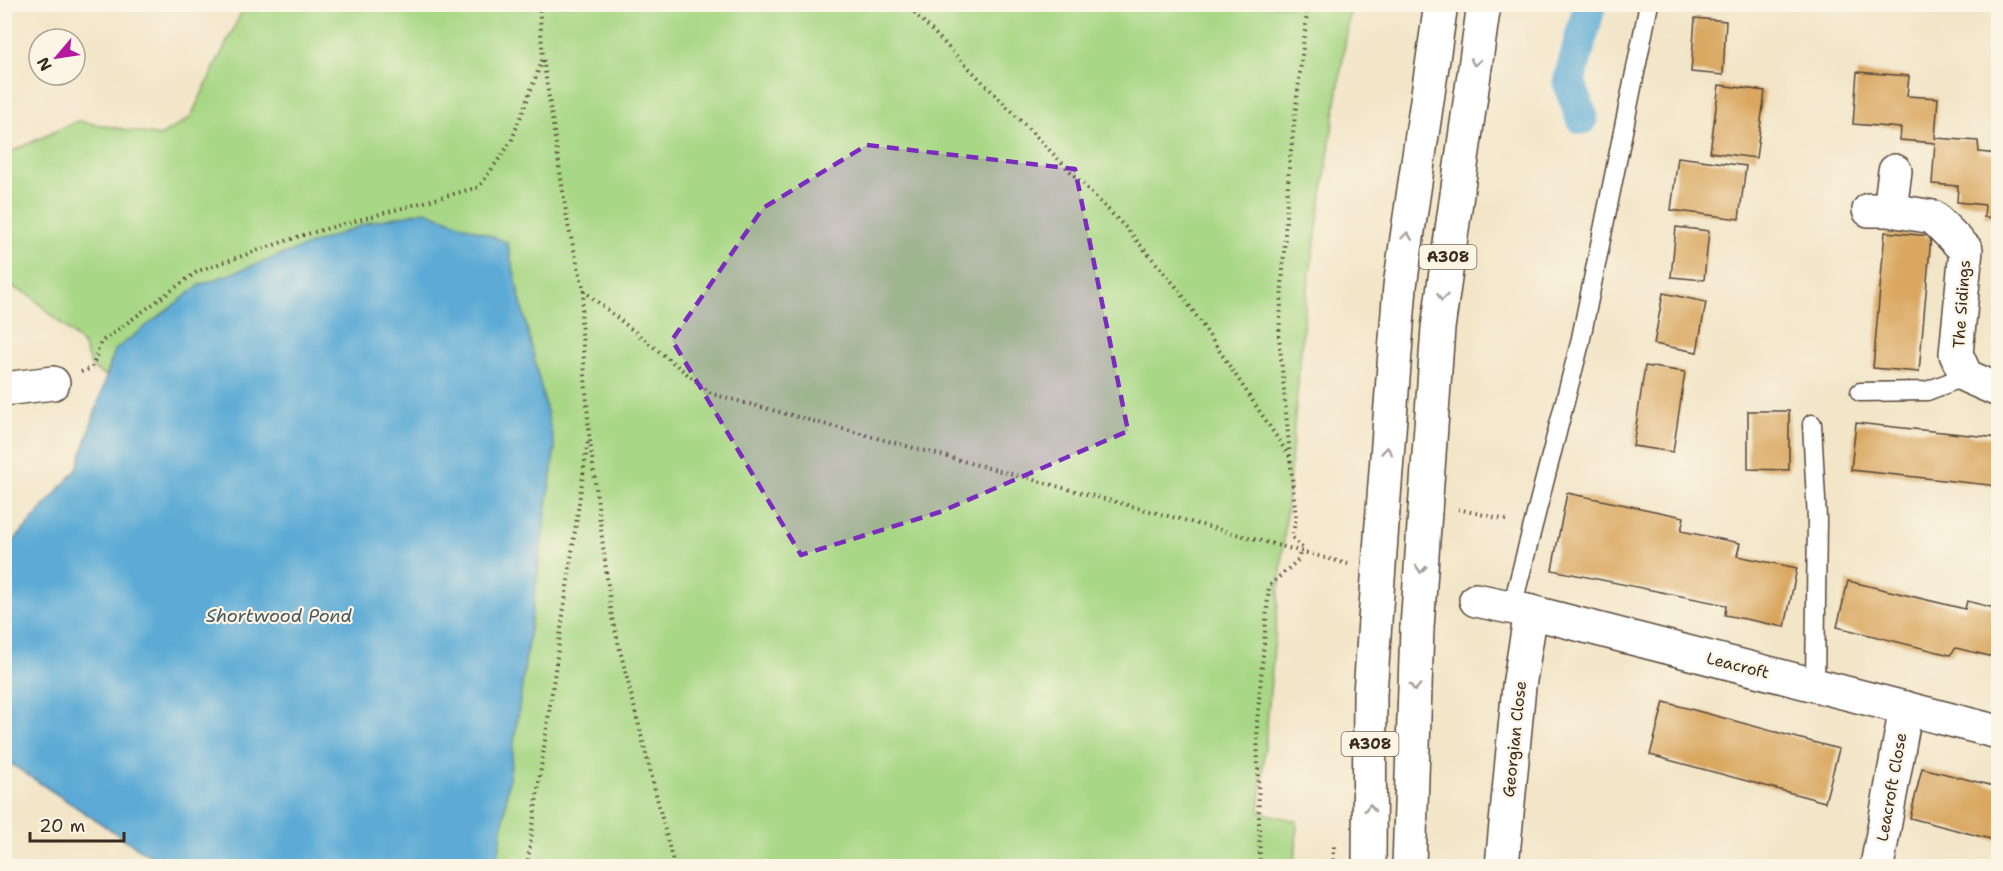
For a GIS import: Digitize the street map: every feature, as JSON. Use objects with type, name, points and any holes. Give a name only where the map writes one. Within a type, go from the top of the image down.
[{"type":"main road","name":"A308","points":[[1369,867],[1370,694],[1400,286],[1441,4]]},
{"type":"main road","name":"A308","points":[[1409,867],[1417,628],[1438,327],[1484,4]]},
{"type":"main road","name":"The Sidings","points":[[1895,171],[1879,210],[1934,217],[1966,250],[1956,354],[1966,376]]},
{"type":"main road","points":[[1966,376],[1998,390]]},
{"type":"main road","points":[[4,389],[53,383]]},
{"type":"main road","name":"Leacroft","points":[[1476,600],[1521,609],[1998,732]]},
{"type":"main road","name":"Georgian Close","points":[[1502,867],[1519,686],[1521,609]]},
{"type":"main road","name":"Leacroft Close","points":[[1877,867],[1906,708]]},
{"type":"lane","points":[[1521,609],[1533,526],[1582,331],[1649,4]]},
{"type":"lane","points":[[1860,392],[1927,391],[1966,376]]},
{"type":"lane","points":[[1812,424],[1817,519],[1815,685]]},
{"type":"path","points":[[539,4],[543,58],[568,225],[584,291],[581,319],[589,433],[612,618],[674,867]]},
{"type":"path","points":[[906,4],[1134,237],[1179,290],[1290,457]]},
{"type":"path","points":[[584,291],[712,394],[1300,553],[1305,552],[1292,537],[1296,518],[1279,336],[1288,167],[1308,4]]},
{"type":"path","points":[[53,383],[92,368],[101,342],[198,270],[300,236],[479,187],[511,142],[543,58]]},
{"type":"path","points":[[527,867],[589,433]]},
{"type":"path","points":[[1425,506],[1533,526]]},
{"type":"path","points":[[1260,867],[1257,723],[1269,586],[1298,560],[1300,553]]},
{"type":"highlighted area","points":[[867,145],[1075,169],[1128,431],[940,512],[801,555],[672,340],[763,208]]},
{"type":"green space","points":[[245,5],[1351,5],[1305,306],[1259,812],[1297,821],[1295,866],[497,866],[555,447],[115,350],[106,376],[92,368],[83,344],[30,295],[5,284],[4,155],[78,121],[160,136],[190,118]]},
{"type":"water","name":"Shortwood Pond","points":[[426,211],[507,242],[555,447],[497,866],[165,866],[5,760],[5,551],[77,469],[115,350],[200,285],[371,222]]},
{"type":"building","points":[[1695,18],[1726,21],[1723,75],[1691,72]]},
{"type":"building","points":[[1857,72],[1909,76],[1907,96],[1938,98],[1935,138],[1978,141],[1979,152],[1998,154],[1998,218],[1984,217],[1985,205],[1957,202],[1958,186],[1932,184],[1935,143],[1900,140],[1901,128],[1853,124]]},
{"type":"building","points":[[1719,85],[1765,91],[1756,158],[1710,152]]},
{"type":"building","points":[[1678,157],[1746,166],[1739,219],[1671,210]]},
{"type":"building","points":[[1676,227],[1709,231],[1704,280],[1671,277]]},
{"type":"building","points":[[1885,232],[1931,236],[1919,372],[1873,368]]},
{"type":"building","points":[[1663,293],[1706,302],[1697,352],[1654,344]]},
{"type":"building","points":[[1645,366],[1685,372],[1673,452],[1633,446]]},
{"type":"building","points":[[1748,411],[1789,411],[1789,470],[1748,469]]},
{"type":"building","points":[[1856,423],[1998,438],[1998,486],[1851,470]]},
{"type":"building","points":[[1567,493],[1684,517],[1681,531],[1740,543],[1737,556],[1797,568],[1785,627],[1725,615],[1726,605],[1552,570]]},
{"type":"building","points":[[1848,581],[1965,609],[1967,601],[1998,609],[1998,658],[1956,648],[1950,655],[1837,627]]},
{"type":"building","points":[[1664,702],[1839,749],[1825,802],[1650,755]]},
{"type":"building","points":[[1922,768],[1998,787],[1998,841],[1910,818]]},
{"type":"waterway","points":[[1582,118],[1569,82],[1590,4]]}]
